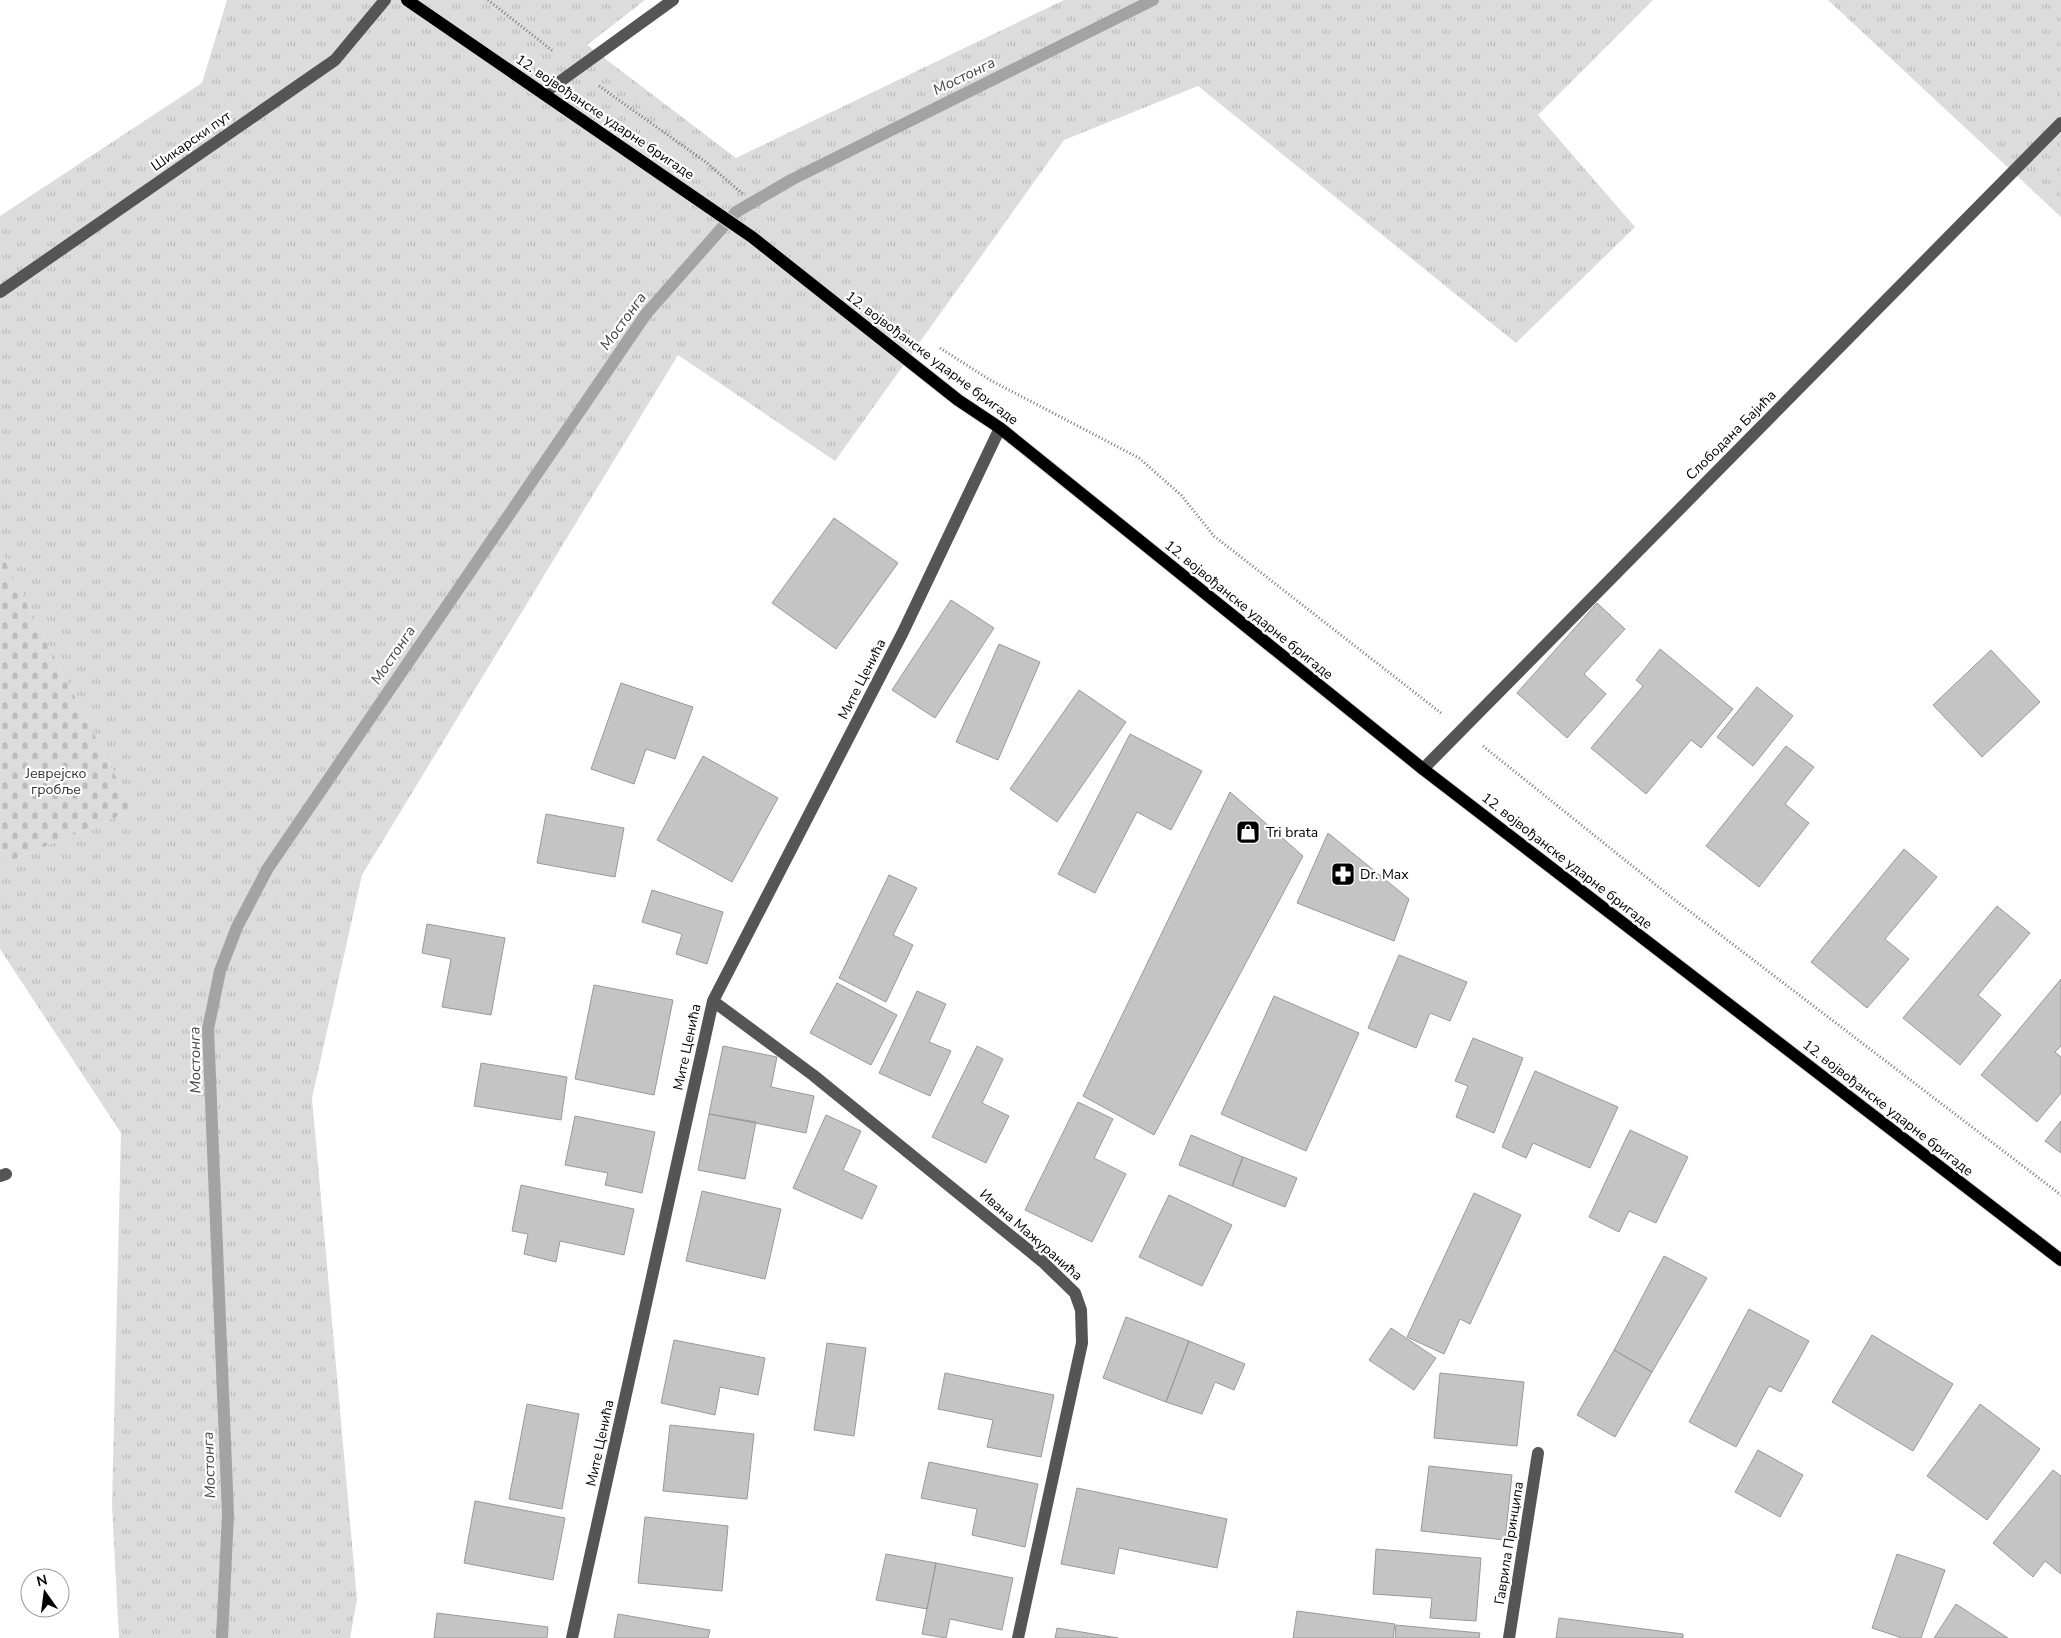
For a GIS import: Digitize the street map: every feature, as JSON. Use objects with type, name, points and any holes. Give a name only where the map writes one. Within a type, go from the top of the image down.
[{"type":"main road","name":"12. војвођанске ударне бригаде","points":[[407,0],[752,237],[958,400],[1000,428],[1423,769],[2061,1260]]},
{"type":"street","name":"Шикарски пут","points":[[0,292],[335,60],[385,0]]},
{"type":"street","points":[[544,94],[673,0]]},
{"type":"street","name":"Слободана Бајића","points":[[1423,769],[2061,123]]},
{"type":"street","name":"Мите Ценића","points":[[572,1638],[713,1001],[903,632],[1000,428]]},
{"type":"street","name":"Ивана Мажуранића","points":[[713,1001],[813,1075],[1043,1262],[1075,1292],[1081,1310],[1082,1343],[1018,1638]]},
{"type":"street","name":"Гаврила Принципа","points":[[1510,1638],[1538,1453]]},
{"type":"path","points":[[488,0],[576,69],[707,163],[751,201]]},
{"type":"path","points":[[934,344],[990,380],[1139,458],[1181,495],[1214,536],[1463,730],[1671,897],[2061,1195]]},
{"type":"green space","points":[[227,0],[645,0],[587,45],[736,158],[1064,0],[1653,0],[1538,115],[1635,227],[1516,343],[1198,86],[1064,140],[835,461],[678,355],[362,875],[312,1098],[357,1600],[350,1638],[119,1638],[112,1505],[121,1133],[0,949],[0,865],[133,810],[0,551],[0,216],[202,83]]},
{"type":"green space","points":[[1828,0],[2061,0],[2061,217]]},
{"type":"green space","name":"Јеврејско гробље","points":[[0,551],[133,810],[0,865]]},
{"type":"building","points":[[834,518],[898,563],[836,649],[772,603]]},
{"type":"building","points":[[951,600],[994,628],[935,718],[892,690]]},
{"type":"building","points":[[1597,603],[1625,629],[1584,674],[1606,694],[1567,738],[1517,693]]},
{"type":"building","points":[[999,644],[1040,662],[998,760],[956,742]]},
{"type":"building","points":[[1660,649],[1733,709],[1701,748],[1691,740],[1646,794],[1591,748],[1643,686],[1636,680]]},
{"type":"building","points":[[1991,650],[2040,702],[1982,757],[1933,705]]},
{"type":"building","points":[[621,683],[693,707],[675,759],[646,749],[634,784],[591,769]]},
{"type":"building","points":[[1757,687],[1793,716],[1753,766],[1717,737]]},
{"type":"building","points":[[1079,690],[1126,722],[1057,822],[1010,789]]},
{"type":"building","points":[[1130,734],[1202,771],[1171,830],[1137,812],[1095,893],[1058,874]]},
{"type":"building","points":[[1786,746],[1814,767],[1785,804],[1809,823],[1759,887],[1706,846]]},
{"type":"building","points":[[703,756],[778,798],[732,882],[657,840]]},
{"type":"building","points":[[1230,792],[1303,856],[1154,1135],[1083,1096]]},
{"type":"building","points":[[546,814],[624,828],[615,877],[537,863]]},
{"type":"building","points":[[1328,833],[1409,899],[1394,941],[1297,903]]},
{"type":"building","points":[[1904,849],[1937,877],[1885,939],[1909,959],[1867,1008],[1811,962]]},
{"type":"building","points":[[889,875],[917,888],[893,935],[913,945],[886,1002],[839,978]]},
{"type":"building","points":[[652,890],[723,912],[707,964],[676,954],[682,934],[642,922]]},
{"type":"building","points":[[1997,906],[2030,933],[1978,995],[2001,1015],[1960,1065],[1903,1018]]},
{"type":"building","points":[[427,924],[505,938],[491,1015],[442,1007],[451,959],[422,953]]},
{"type":"building","points":[[1399,955],[1467,982],[1450,1021],[1430,1013],[1416,1048],[1368,1028]]},
{"type":"building","points":[[2061,979],[2061,1046],[2055,1052],[2061,1057],[2061,1093],[2037,1122],[1981,1075]]},
{"type":"building","points":[[837,983],[897,1015],[871,1065],[810,1033]]},
{"type":"building","points":[[594,985],[673,1000],[654,1095],[575,1079]]},
{"type":"building","points":[[917,991],[946,1004],[929,1042],[951,1051],[930,1096],[879,1073]]},
{"type":"building","points":[[1274,996],[1359,1033],[1306,1151],[1221,1114]]},
{"type":"building","points":[[1473,1038],[1523,1058],[1494,1133],[1456,1117],[1468,1086],[1455,1081]]},
{"type":"building","points":[[723,1046],[777,1057],[771,1087],[814,1096],[806,1133],[709,1114]]},
{"type":"building","points":[[977,1046],[1003,1059],[982,1103],[1009,1116],[986,1163],[932,1137]]},
{"type":"building","points":[[481,1063],[567,1077],[561,1120],[474,1106]]},
{"type":"building","points":[[1535,1071],[1618,1107],[1590,1168],[1533,1143],[1526,1158],[1502,1147]]},
{"type":"building","points":[[1078,1102],[1113,1119],[1094,1158],[1126,1174],[1092,1242],[1025,1210]]},
{"type":"building","points":[[709,1114],[756,1122],[745,1179],[698,1170]]},
{"type":"building","points":[[826,1115],[861,1131],[843,1170],[877,1186],[862,1219],[793,1188]]},
{"type":"building","points":[[575,1116],[655,1132],[642,1193],[605,1185],[608,1173],[565,1165]]},
{"type":"building","points":[[2061,1121],[2061,1153],[2045,1141]]},
{"type":"building","points":[[1630,1130],[1688,1157],[1656,1223],[1629,1211],[1619,1232],[1589,1217]]},
{"type":"building","points":[[1191,1135],[1243,1157],[1232,1186],[1179,1165]]},
{"type":"building","points":[[1243,1157],[1297,1178],[1285,1207],[1232,1186]]},
{"type":"building","points":[[521,1185],[634,1209],[624,1255],[560,1241],[556,1262],[524,1254],[528,1234],[512,1231]]},
{"type":"building","points":[[702,1191],[781,1209],[765,1279],[686,1261]]},
{"type":"building","points":[[1474,1193],[1521,1215],[1470,1324],[1460,1319],[1444,1354],[1407,1337]]},
{"type":"building","points":[[1169,1195],[1232,1225],[1202,1286],[1139,1257]]},
{"type":"building","points":[[1664,1256],[1707,1278],[1652,1372],[1614,1350]]},
{"type":"building","points":[[1749,1309],[1809,1341],[1781,1392],[1769,1386],[1736,1447],[1689,1422]]},
{"type":"building","points":[[1126,1317],[1189,1341],[1166,1402],[1103,1378]]},
{"type":"building","points":[[1391,1328],[1436,1358],[1414,1390],[1369,1360]]},
{"type":"building","points":[[1872,1335],[1953,1384],[1913,1451],[1832,1402]]},
{"type":"building","points":[[674,1340],[765,1358],[758,1395],[720,1387],[715,1415],[661,1403]]},
{"type":"building","points":[[1189,1341],[1245,1364],[1234,1390],[1215,1382],[1202,1414],[1166,1402]]},
{"type":"building","points":[[827,1343],[866,1348],[854,1436],[814,1430]]},
{"type":"building","points":[[1614,1350],[1652,1372],[1615,1437],[1577,1415]]},
{"type":"building","points":[[945,1373],[1054,1395],[1041,1457],[987,1447],[993,1420],[938,1409]]},
{"type":"building","points":[[1440,1373],[1524,1382],[1517,1446],[1434,1438]]},
{"type":"building","points":[[527,1404],[579,1414],[562,1509],[509,1499]]},
{"type":"building","points":[[1980,1404],[2040,1449],[1987,1520],[1927,1476]]},
{"type":"building","points":[[670,1425],[754,1434],[747,1499],[663,1491]]},
{"type":"building","points":[[1758,1450],[1803,1475],[1780,1517],[1735,1492]]},
{"type":"building","points":[[929,1462],[1038,1484],[1025,1547],[972,1535],[977,1509],[921,1498]]},
{"type":"building","points":[[1429,1466],[1512,1475],[1505,1540],[1421,1531]]},
{"type":"building","points":[[2053,1470],[2061,1476],[2061,1574],[2045,1561],[2033,1577],[1993,1543]]},
{"type":"building","points":[[1077,1488],[1227,1519],[1217,1568],[1119,1548],[1114,1574],[1061,1564]]},
{"type":"building","points":[[475,1501],[565,1518],[553,1580],[464,1563]]},
{"type":"building","points":[[645,1517],[728,1526],[722,1591],[638,1583]]},
{"type":"building","points":[[1376,1549],[1481,1558],[1476,1621],[1430,1618],[1432,1598],[1373,1594]]},
{"type":"building","points":[[886,1554],[936,1563],[927,1609],[876,1600]]},
{"type":"building","points":[[1897,1554],[1945,1570],[1921,1638],[1902,1638],[1872,1628]]},
{"type":"building","points":[[936,1563],[1013,1578],[1002,1630],[950,1619],[946,1638],[922,1634]]},
{"type":"building","points":[[1956,1604],[2008,1638],[1934,1638]]},
{"type":"building","points":[[1297,1611],[1395,1624],[1393,1638],[1293,1638]]},
{"type":"building","points":[[437,1613],[548,1627],[547,1638],[434,1638]]},
{"type":"building","points":[[618,1614],[710,1630],[708,1638],[614,1638]]},
{"type":"building","points":[[1559,1618],[1683,1634],[1683,1638],[1556,1638]]},
{"type":"building","points":[[1396,1625],[1480,1633],[1479,1638],[1395,1638]]},
{"type":"building","points":[[1057,1628],[1118,1638],[1055,1638]]},
{"type":"waterway","name":"Мостонга","points":[[222,1638],[228,1514],[208,1029],[220,971],[237,927],[268,868],[646,314],[736,212],[791,180],[1153,0]]},
{"type":"place","name":"Tri brata","points":[[1248,832]]},
{"type":"place","name":"Dr. Max","points":[[1343,874]]}]
